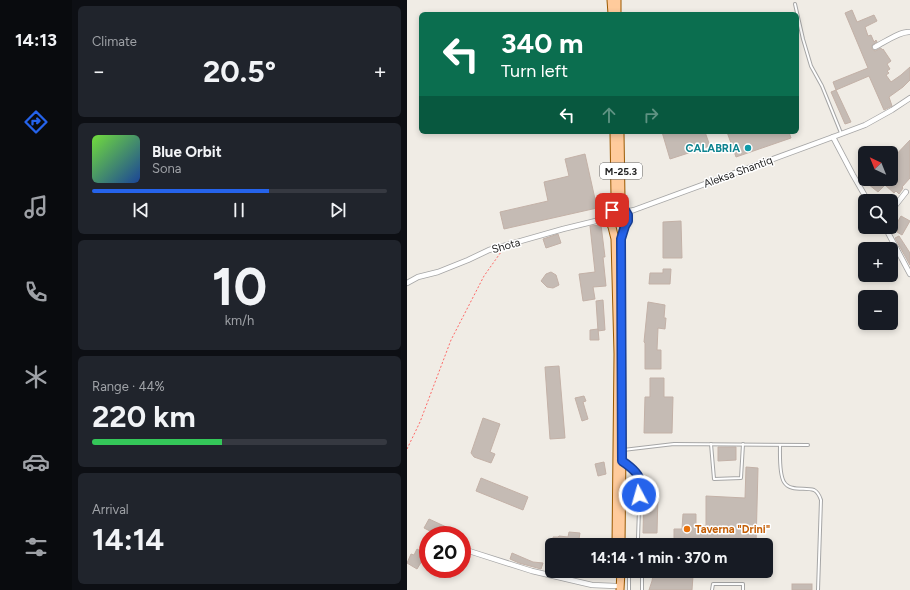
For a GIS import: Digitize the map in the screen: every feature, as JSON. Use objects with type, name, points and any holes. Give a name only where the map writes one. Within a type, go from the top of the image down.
[{"type":"main road","points":[[611,0],[611,12]]},
{"type":"main road","points":[[617,0],[617,12]]},
{"type":"main road","name":"M-25.3","points":[[608,218],[612,210],[615,197],[614,134]]},
{"type":"main road","name":"M-25.3","points":[[620,134],[621,198],[628,221],[621,239],[621,538]]},
{"type":"main road","points":[[612,210],[617,208],[626,212]]},
{"type":"main road","points":[[608,218],[615,240],[618,354],[616,538]]},
{"type":"main road","points":[[611,226],[617,228],[625,226]]},
{"type":"main road","points":[[616,578],[617,589]]},
{"type":"main road","points":[[617,589],[619,578]]},
{"type":"street","points":[[875,47],[906,31],[910,32]]},
{"type":"street","name":"Aleksa Shantiq","points":[[626,212],[865,125],[910,98]]},
{"type":"street","points":[[833,137],[864,194]]},
{"type":"street","points":[[898,202],[906,192]]},
{"type":"street","name":"Shota","points":[[407,282],[418,277],[438,272],[489,250],[608,218]]},
{"type":"street","points":[[889,234],[910,274]]},
{"type":"street","points":[[471,552],[532,571],[617,589]]},
{"type":"lane","points":[[795,4],[797,12]]},
{"type":"lane","points":[[799,22],[811,66],[822,86],[841,134]]},
{"type":"lane","points":[[622,450],[674,444],[808,445]]},
{"type":"lane","points":[[711,444],[714,479],[741,478],[743,444]]},
{"type":"lane","points":[[780,444],[781,475],[784,483],[792,488],[814,490],[819,495],[821,500],[818,590]]},
{"type":"lane","points":[[622,461],[637,475],[640,481],[637,538]]},
{"type":"lane","points":[[629,578],[629,590]]},
{"type":"lane","points":[[642,578],[642,590]]},
{"type":"lane","points":[[712,590],[713,584],[743,584],[743,590]]},
{"type":"path","points":[[407,450],[422,416],[451,340],[484,276],[504,247]]},
{"type":"building","points":[[852,10],[857,22],[874,15],[877,21],[865,27],[868,36],[871,35],[874,42],[876,40],[877,42],[872,45],[872,49],[875,51],[881,48],[882,50],[883,49],[891,61],[887,64],[890,69],[887,71],[889,73],[886,75],[891,82],[910,67],[910,80],[889,97],[892,106],[884,110],[869,76],[836,90],[833,82],[868,68],[845,13]]},
{"type":"building","points":[[836,90],[851,122],[845,124],[831,92]]},
{"type":"building","points":[[663,134],[706,134],[710,146],[670,159]]},
{"type":"building","name":"CALABRIA","points":[[728,134],[790,134],[791,138],[736,157]]},
{"type":"building","points":[[910,140],[910,178],[902,187],[903,188],[899,194],[896,191],[894,193],[886,186],[898,186],[898,153]]},
{"type":"building","points":[[585,154],[597,208],[504,229],[500,212],[548,201],[544,182],[569,176],[565,159]]},
{"type":"building","points":[[870,186],[884,186],[878,192]]},
{"type":"building","points":[[901,216],[910,221],[902,235],[898,233],[898,221]]},
{"type":"building","points":[[681,221],[682,258],[663,258],[663,222]]},
{"type":"building","points":[[601,225],[605,257],[603,257],[606,286],[593,287],[595,299],[583,301],[579,274],[595,272],[590,226]]},
{"type":"building","points":[[558,234],[561,243],[546,248],[543,239]]},
{"type":"building","points":[[899,236],[910,253],[910,265],[898,242],[895,238]]},
{"type":"building","points":[[663,269],[671,269],[670,284],[649,284],[650,273],[663,273]]},
{"type":"building","points":[[551,272],[556,275],[559,285],[553,288],[547,287],[541,281],[546,274]]},
{"type":"building","points":[[603,300],[605,330],[598,331],[596,301]]},
{"type":"building","points":[[648,302],[665,305],[665,329],[658,328],[657,350],[661,350],[661,369],[645,369],[644,342]]},
{"type":"building","points":[[598,329],[599,340],[590,340],[590,330]]},
{"type":"building","points":[[559,366],[565,438],[550,439],[545,367]]},
{"type":"building","points":[[650,378],[664,378],[664,397],[673,397],[672,433],[644,433],[645,397],[650,397]]},
{"type":"building","points":[[584,396],[586,401],[583,402],[588,419],[582,421],[575,398]]},
{"type":"building","points":[[483,418],[500,424],[490,452],[495,454],[491,463],[474,457],[471,453]]},
{"type":"building","points":[[718,447],[736,447],[736,460],[718,461]]},
{"type":"building","points":[[604,462],[606,474],[598,476],[595,464]]},
{"type":"building","points":[[746,467],[758,468],[756,538],[674,538],[674,529],[682,529],[683,514],[696,514],[696,526],[706,526],[706,496],[745,498]]},
{"type":"building","points":[[481,478],[528,497],[523,510],[476,491]]},
{"type":"building","points":[[644,494],[658,494],[657,533],[643,533]]},
{"type":"building","points":[[429,519],[444,526],[425,526]]},
{"type":"building","points":[[569,532],[580,533],[579,538],[553,538],[559,536],[568,537]]},
{"type":"building","points":[[417,549],[419,550],[419,566],[417,569],[407,563],[411,554],[414,555]]},
{"type":"building","points":[[512,553],[533,562],[543,563],[541,569],[510,559]]},
{"type":"building","points":[[652,578],[693,578],[692,590],[649,590]]},
{"type":"building","points":[[792,584],[812,584],[812,590],[792,590]]},
{"type":"place","name":"CALABRIA","points":[[748,148]]},
{"type":"place","name":"Taverna \"Drini\"","points":[[687,529]]},
{"type":"route","points":[[612,210],[620,208],[628,215],[628,221],[621,239],[622,461],[637,475],[640,481],[639,495]]}]
